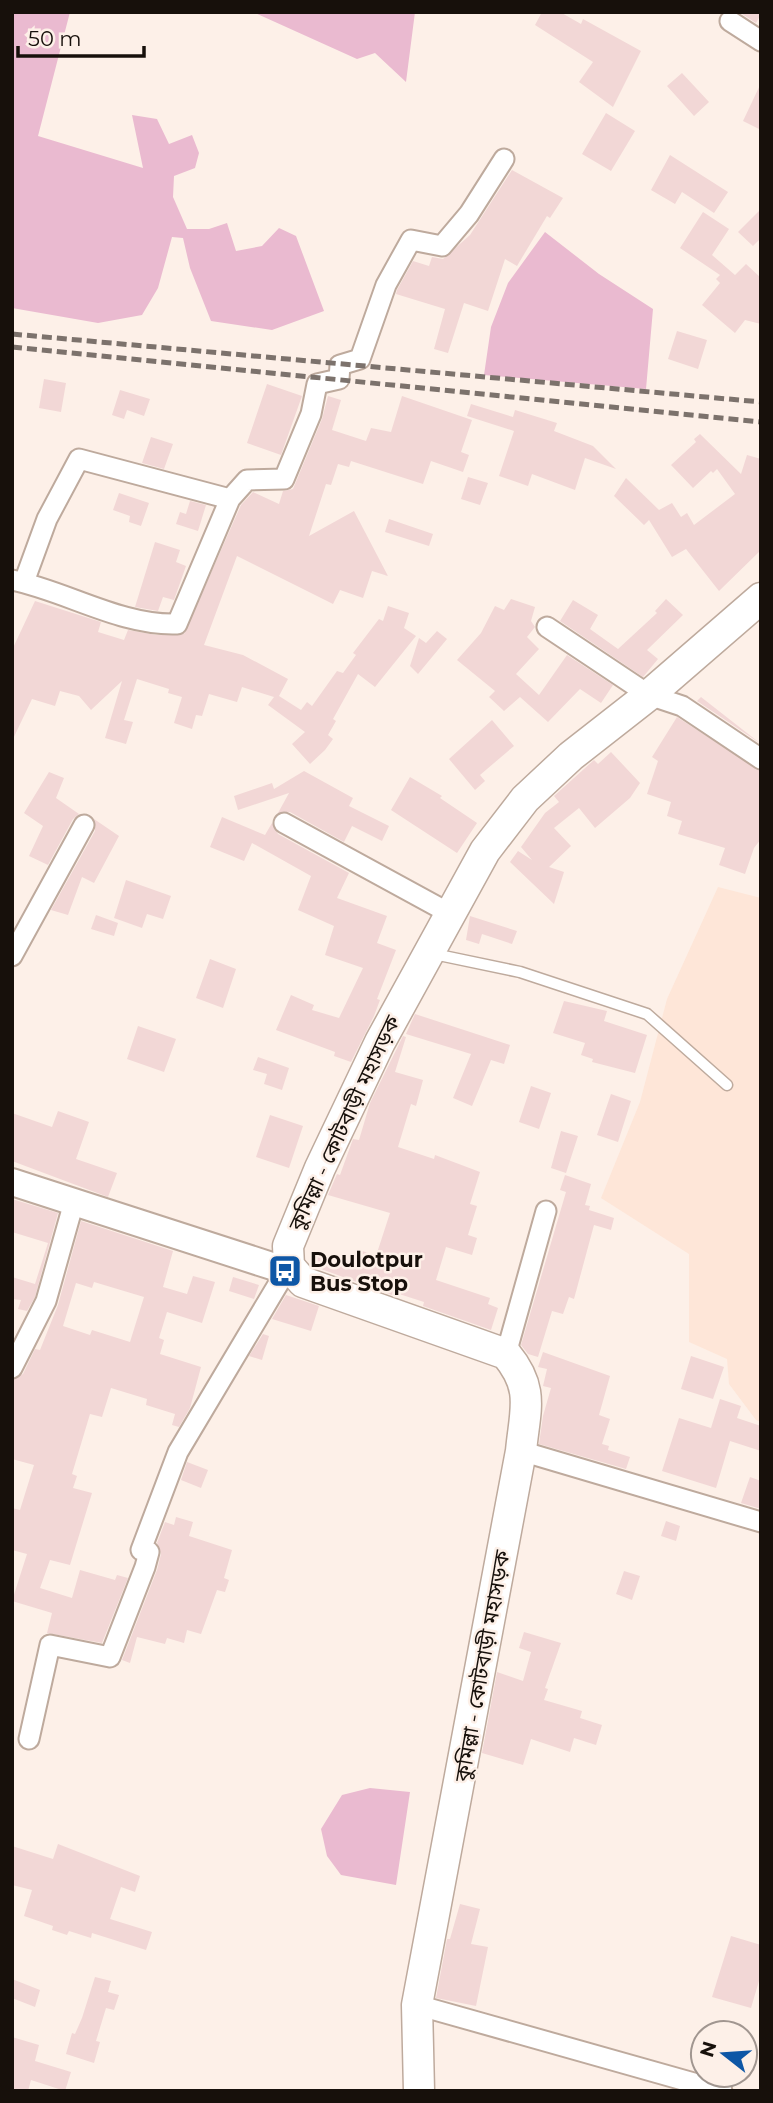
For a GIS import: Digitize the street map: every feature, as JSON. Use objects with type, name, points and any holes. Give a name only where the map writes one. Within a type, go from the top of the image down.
[{"type":"main road","name":"কুমিল্লা - কোটবাড়ী মহাসড়ক","points":[[289,1266],[288,1246],[320,1168],[427,952],[485,851],[525,799],[571,756],[649,695],[761,598]]},
{"type":"main road","points":[[289,1266],[303,1282],[506,1354]]},
{"type":"main road","name":"কুমিল্লা - কোটবাড়ী মহাসড়ক","points":[[419,2091],[417,2005],[521,1451],[526,1392],[522,1373],[506,1354]]},
{"type":"street","points":[[730,22],[761,41]]},
{"type":"street","points":[[230,499],[79,459],[18,581],[108,611],[165,625],[177,624],[230,499],[247,480],[284,479],[311,414],[317,384],[339,379],[341,365],[360,359],[386,285],[411,240],[442,246],[469,214],[504,159]]},
{"type":"street","points":[[547,628],[649,695],[682,706],[761,759]]},
{"type":"street","points":[[284,823],[449,913]]},
{"type":"street","points":[[12,956],[84,825]]},
{"type":"street","points":[[12,1182],[278,1268],[289,1266]]},
{"type":"street","points":[[13,1363],[41,1312],[74,1202]]},
{"type":"street","points":[[506,1354],[546,1210]]},
{"type":"street","points":[[29,1739],[50,1645],[110,1657],[145,1567],[149,1552],[141,1550],[178,1452],[289,1266]]},
{"type":"street","points":[[521,1451],[761,1521]]},
{"type":"street","points":[[417,2005],[722,2091]]},
{"type":"lane","points":[[427,952],[520,972],[647,1014],[727,1085]]},
{"type":"shaded area","points":[[12,12],[70,12],[38,136],[143,168],[132,115],[157,119],[169,144],[192,135],[199,153],[195,168],[174,176],[173,197],[187,229],[209,229],[227,223],[236,251],[262,246],[279,228],[296,236],[324,311],[272,330],[211,321],[190,268],[183,238],[172,237],[158,288],[142,315],[98,323],[12,308]]},
{"type":"shaded area","points":[[253,12],[415,12],[406,82],[375,53],[357,59]]},
{"type":"shaded area","points":[[545,232],[599,274],[653,309],[646,389],[484,375],[491,327],[508,283]]},
{"type":"shaded area","points":[[718,887],[761,898],[761,1422],[756,1420],[729,1384],[727,1359],[689,1342],[689,1254],[601,1198],[640,1102],[667,999]]},
{"type":"shaded area","points":[[370,1788],[410,1792],[396,1885],[341,1875],[327,1856],[321,1829],[342,1795]]},
{"type":"building","points":[[542,12],[560,12],[581,24],[583,19],[641,51],[613,107],[579,82],[593,62],[535,25]]},
{"type":"building","points":[[739,12],[761,12],[761,14],[756,23]]},
{"type":"building","points":[[682,73],[709,102],[694,116],[667,86]]},
{"type":"building","points":[[761,83],[761,130],[743,121]]},
{"type":"building","points":[[606,113],[635,131],[611,171],[582,154]]},
{"type":"building","points":[[670,155],[728,192],[714,213],[682,192],[675,204],[651,190]]},
{"type":"building","points":[[512,170],[563,198],[550,218],[547,216],[517,266],[505,259],[488,311],[464,303],[448,353],[434,349],[445,309],[396,294],[397,290],[413,261],[429,266],[432,257],[443,259],[470,235]]},
{"type":"building","points":[[761,209],[761,238],[753,246],[738,232]]},
{"type":"building","points":[[703,212],[729,229],[712,255],[735,275],[746,264],[761,278],[761,324],[745,320],[735,333],[702,305],[720,283],[716,279],[720,275],[680,248]]},
{"type":"building","points":[[677,331],[707,340],[698,369],[668,359]]},
{"type":"building","points":[[44,379],[66,383],[61,412],[39,408]]},
{"type":"building","points":[[267,384],[302,396],[281,455],[247,443]]},
{"type":"building","points":[[120,390],[150,399],[144,416],[127,410],[124,419],[112,415]]},
{"type":"building","points":[[328,396],[341,400],[332,430],[366,441],[371,428],[391,432],[402,396],[472,420],[461,452],[469,455],[463,472],[431,461],[423,484],[351,461],[349,467],[338,464],[331,485],[326,484],[309,536],[354,511],[388,576],[372,571],[363,598],[340,590],[333,604],[237,556],[204,645],[243,655],[288,679],[279,696],[301,710],[307,702],[312,706],[337,671],[343,673],[356,655],[353,653],[379,619],[383,621],[388,606],[409,613],[404,628],[416,636],[375,687],[358,674],[333,719],[336,721],[328,735],[333,739],[325,750],[310,764],[292,744],[305,732],[268,705],[274,697],[242,687],[237,702],[209,694],[202,716],[196,715],[192,729],[174,723],[182,697],[168,693],[169,689],[137,679],[124,720],[133,722],[126,744],[105,738],[122,681],[91,710],[79,696],[60,691],[55,706],[32,699],[12,741],[12,650],[35,601],[101,622],[98,632],[124,640],[128,630],[156,635],[184,634],[241,505],[253,492],[279,504],[283,491],[293,489],[322,419]]},
{"type":"building","points":[[471,404],[513,417],[515,410],[557,423],[554,431],[593,446],[616,469],[585,458],[575,490],[532,474],[528,486],[499,476],[514,431],[467,416]]},
{"type":"building","points":[[700,434],[741,474],[747,455],[761,459],[761,550],[719,591],[686,549],[672,557],[649,520],[644,525],[614,496],[626,478],[659,510],[672,503],[681,517],[687,513],[694,525],[735,494],[717,469],[713,473],[711,471],[693,488],[671,465],[696,442],[694,439]]},
{"type":"building","points":[[151,437],[173,444],[164,469],[142,463]]},
{"type":"building","points":[[468,477],[488,483],[480,505],[461,499]]},
{"type":"building","points":[[119,493],[149,503],[141,526],[129,522],[130,516],[113,510]]},
{"type":"building","points":[[190,501],[206,505],[198,531],[176,524],[180,512],[186,514]]},
{"type":"building","points":[[389,519],[433,534],[429,546],[385,532]]},
{"type":"building","points":[[155,542],[180,550],[176,562],[186,566],[174,600],[163,597],[158,611],[135,607]]},
{"type":"building","points":[[511,599],[535,607],[531,621],[535,627],[527,637],[539,649],[516,674],[539,695],[567,655],[613,685],[601,703],[580,689],[548,722],[520,697],[504,711],[489,697],[495,691],[457,660],[481,633],[495,606],[504,610]]},
{"type":"building","points":[[666,599],[683,615],[647,650],[658,659],[643,677],[560,621],[573,600],[598,615],[590,629],[618,649],[657,613],[655,611]]},
{"type":"building","points":[[437,631],[447,639],[418,674],[410,666],[419,638],[426,643]]},
{"type":"building","points":[[701,697],[761,744],[697,701]]},
{"type":"building","points":[[677,717],[761,771],[761,839],[754,848],[745,874],[719,865],[725,848],[678,834],[682,821],[667,816],[671,802],[647,794],[658,761],[652,757]]},
{"type":"building","points":[[492,720],[514,746],[480,775],[485,781],[475,790],[449,759]]},
{"type":"building","points":[[611,752],[640,783],[630,798],[595,828],[579,808],[554,828],[571,846],[549,867],[564,872],[554,904],[510,862],[518,851],[532,860],[521,847],[545,813],[559,802],[554,796],[594,760],[598,764]]},
{"type":"building","points":[[304,771],[353,798],[349,806],[389,826],[382,841],[352,826],[344,842],[290,812],[278,813],[289,793],[238,810],[234,796],[272,783],[274,789]]},
{"type":"building","points":[[49,772],[64,778],[56,798],[79,814],[73,819],[48,865],[29,856],[43,826],[24,813]]},
{"type":"building","points":[[410,777],[442,796],[440,798],[477,823],[457,853],[391,810]]},
{"type":"building","points":[[222,817],[265,835],[272,823],[278,834],[349,873],[337,898],[387,916],[377,943],[396,950],[377,999],[380,1000],[374,1016],[351,1062],[334,1056],[335,1052],[276,1030],[291,995],[314,1005],[312,1010],[339,1018],[363,968],[325,955],[334,926],[298,910],[311,876],[252,843],[244,861],[210,847]]},
{"type":"building","points":[[94,819],[119,836],[94,883],[82,877],[68,915],[51,910],[95,831]]},
{"type":"building","points":[[126,880],[171,896],[163,919],[147,914],[142,928],[114,918]]},
{"type":"building","points":[[96,915],[118,923],[114,936],[91,929]]},
{"type":"building","points":[[470,916],[517,931],[512,944],[482,934],[479,944],[466,940]]},
{"type":"building","points":[[210,959],[236,969],[223,1008],[196,998]]},
{"type":"building","points":[[564,1001],[607,1011],[604,1021],[647,1035],[635,1073],[592,1062],[593,1059],[581,1055],[585,1043],[553,1033]]},
{"type":"building","points":[[415,1014],[510,1045],[504,1064],[491,1060],[472,1106],[453,1098],[471,1054],[406,1034]]},
{"type":"building","points":[[138,1026],[176,1039],[164,1072],[127,1059]]},
{"type":"building","points":[[403,1036],[406,1037],[395,1072],[423,1080],[416,1106],[411,1104],[398,1147],[434,1159],[435,1155],[480,1172],[470,1204],[477,1206],[468,1235],[477,1238],[472,1255],[446,1247],[436,1280],[490,1298],[488,1304],[498,1308],[491,1330],[423,1306],[424,1302],[393,1292],[392,1295],[313,1266],[316,1256],[350,1267],[357,1249],[376,1256],[390,1213],[328,1195],[337,1174],[340,1175],[353,1139],[359,1140],[370,1103]]},
{"type":"building","points":[[258,1057],[289,1068],[282,1090],[264,1084],[267,1074],[253,1070]]},
{"type":"building","points":[[531,1086],[551,1093],[539,1129],[519,1122]]},
{"type":"building","points":[[611,1094],[631,1101],[618,1142],[597,1135]]},
{"type":"building","points":[[58,1111],[89,1122],[76,1159],[117,1173],[108,1197],[12,1161],[12,1113],[52,1127]]},
{"type":"building","points":[[270,1115],[303,1126],[289,1168],[256,1157]]},
{"type":"building","points":[[561,1131],[578,1136],[566,1173],[551,1168]]},
{"type":"building","points":[[565,1175],[591,1184],[585,1205],[590,1206],[589,1210],[614,1218],[611,1230],[594,1225],[574,1299],[569,1297],[563,1314],[552,1311],[538,1357],[528,1354],[521,1345],[566,1192],[560,1190]]},
{"type":"building","points":[[12,1199],[58,1213],[35,1297],[27,1311],[18,1309],[21,1300],[12,1299],[12,1277],[35,1284],[48,1243],[12,1232]]},
{"type":"building","points":[[81,1221],[173,1251],[163,1287],[187,1294],[193,1276],[215,1282],[202,1323],[167,1312],[159,1338],[164,1340],[160,1354],[201,1367],[190,1408],[179,1427],[172,1425],[175,1414],[146,1405],[147,1399],[111,1388],[102,1417],[90,1414],[72,1474],[77,1476],[73,1488],[92,1493],[70,1565],[50,1560],[40,1588],[72,1598],[80,1570],[115,1580],[117,1575],[128,1578],[102,1643],[47,1633],[52,1613],[12,1601],[27,1554],[12,1550],[12,1508],[20,1510],[34,1465],[12,1459],[12,1380],[23,1374],[35,1349],[40,1350],[58,1305]],"holes":[[[94,1282],[144,1297],[130,1342],[92,1330],[90,1335],[63,1326],[76,1283],[92,1288]]]},
{"type":"building","points":[[233,1277],[259,1285],[254,1299],[229,1291]]},
{"type":"building","points":[[286,1295],[319,1306],[311,1331],[272,1319]]},
{"type":"building","points":[[263,1334],[269,1336],[262,1360],[249,1356]]},
{"type":"building","points":[[543,1352],[610,1376],[599,1415],[610,1419],[602,1444],[609,1446],[608,1450],[630,1457],[626,1469],[539,1444],[551,1388],[543,1386],[547,1369],[538,1367]]},
{"type":"building","points":[[691,1356],[724,1367],[713,1399],[681,1389]]},
{"type":"building","points":[[720,1399],[741,1406],[737,1418],[761,1426],[761,1451],[730,1441],[716,1488],[662,1471],[679,1418],[711,1428]]},
{"type":"building","points":[[187,1462],[208,1470],[201,1488],[181,1480]]},
{"type":"building","points":[[750,1477],[761,1481],[761,1509],[741,1503]]},
{"type":"building","points":[[176,1517],[193,1522],[189,1536],[232,1550],[224,1578],[229,1580],[225,1592],[217,1590],[201,1634],[187,1630],[184,1643],[167,1638],[165,1644],[137,1637],[130,1663],[122,1660],[157,1570],[161,1554],[157,1543],[165,1522],[174,1525]]},
{"type":"building","points":[[666,1521],[680,1526],[676,1541],[661,1536]]},
{"type":"building","points":[[624,1571],[640,1576],[632,1600],[616,1594]]},
{"type":"building","points":[[524,1632],[561,1643],[545,1688],[548,1689],[544,1700],[582,1711],[580,1718],[602,1725],[596,1745],[574,1738],[570,1752],[531,1739],[523,1765],[482,1753],[497,1672],[523,1681],[531,1652],[519,1648]]},
{"type":"building","points":[[58,1844],[140,1876],[135,1892],[121,1887],[110,1919],[152,1932],[146,1950],[92,1933],[91,1938],[69,1931],[67,1935],[52,1930],[53,1926],[24,1916],[32,1890],[12,1885],[12,1846],[53,1859]]},
{"type":"building","points":[[460,1904],[480,1909],[471,1944],[488,1947],[476,2006],[436,1998],[447,1939],[450,1939]]},
{"type":"building","points":[[731,1936],[761,1945],[761,1974],[751,2008],[712,1997]]},
{"type":"building","points":[[95,1977],[111,1981],[108,1992],[119,1995],[114,2010],[106,2008],[96,2041],[100,2042],[94,2063],[66,2054],[72,2033],[75,2034],[82,2018]]},
{"type":"building","points":[[12,1979],[40,1990],[35,2007],[12,1998]]},
{"type":"building","points":[[12,2037],[39,2045],[35,2061],[71,2072],[65,2091],[31,2080],[28,2091],[12,2091]]},
{"type":"railway","points":[[12,334],[761,402]]},
{"type":"railway","points":[[12,347],[761,422]]},
{"type":"place","name":"Doulotpur Bus Stop","points":[[285,1271]]}]
